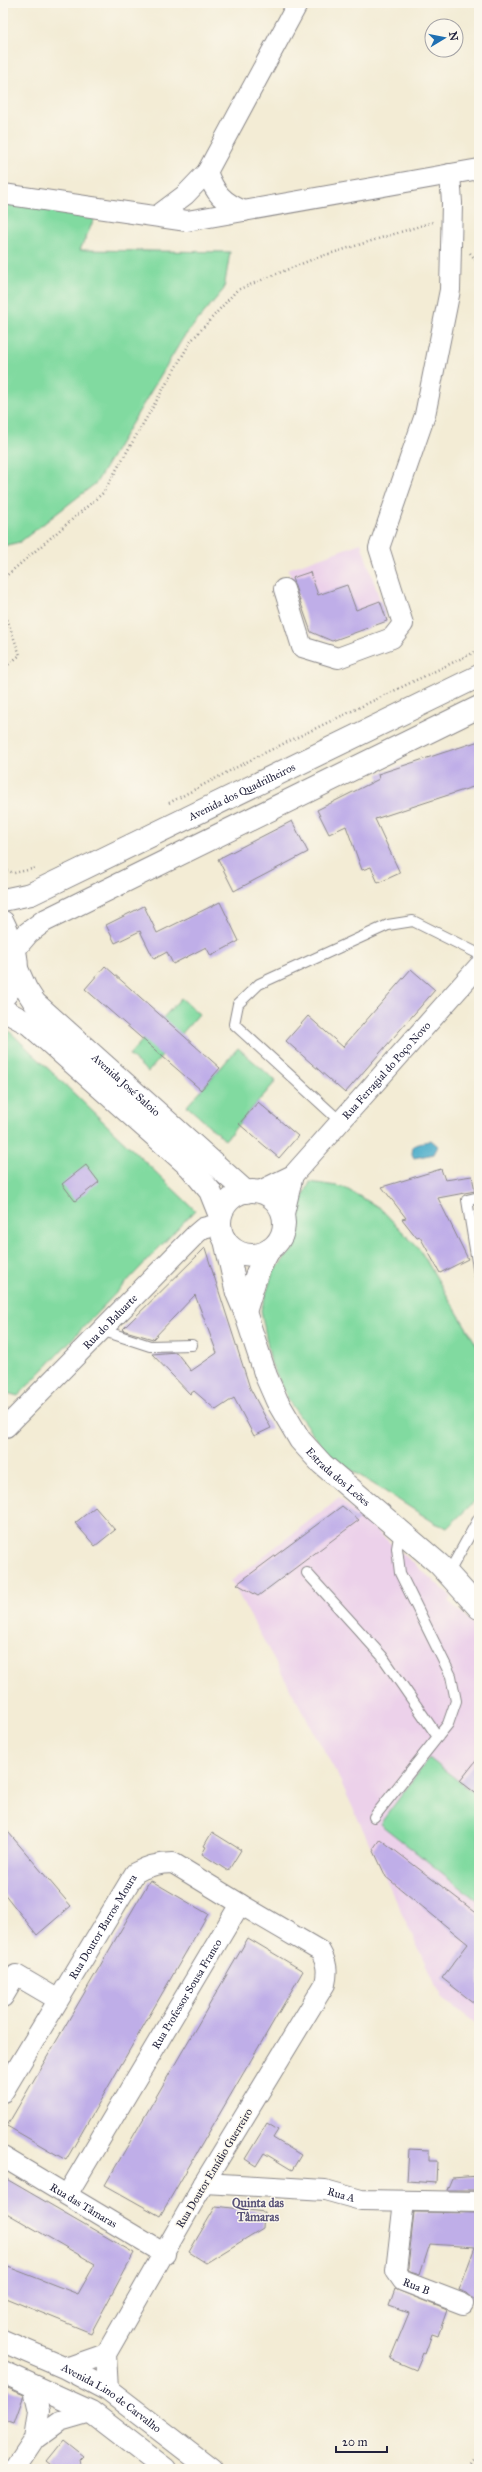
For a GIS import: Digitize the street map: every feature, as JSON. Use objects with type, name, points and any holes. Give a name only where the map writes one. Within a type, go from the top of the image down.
[{"type":"main road","name":"Avenida dos Quadrilheiros","points":[[3,900],[32,894],[479,676]]},
{"type":"main road","points":[[16,947],[28,933],[44,921],[479,707]]},
{"type":"main road","points":[[3,922],[16,947],[17,969],[10,990],[3,998]]},
{"type":"main road","name":"Avenida José Saloio","points":[[17,969],[26,989],[36,1003],[252,1192]]},
{"type":"main road","name":"Avenida José Saloio","points":[[3,1010],[29,1024],[190,1167],[210,1191],[221,1227],[237,1293],[245,1312]]},
{"type":"main road","points":[[245,1312],[257,1273],[269,1250],[280,1236],[283,1218],[278,1206],[270,1197],[252,1192],[234,1196],[225,1205],[221,1227],[233,1250],[245,1254],[257,1255],[269,1250]]},
{"type":"main road","name":"Estrada dos Leões","points":[[245,1312],[266,1376],[277,1401],[300,1440],[322,1464],[400,1530],[448,1574],[479,1608]]},
{"type":"main road","name":"Avenida Lino de Carvalho","points":[[3,2341],[66,2368],[108,2390],[211,2469]]},
{"type":"main road","name":"Avenida Lino de Carvalho","points":[[3,2372],[91,2412],[165,2469]]},
{"type":"street","points":[[157,216],[185,195],[207,172],[298,3]]},
{"type":"street","points":[[3,194],[187,221],[479,169]]},
{"type":"street","points":[[207,172],[214,188],[228,205],[244,211]]},
{"type":"street","points":[[284,589],[302,647],[338,658],[392,638],[403,624],[379,548],[425,415],[450,290],[452,217],[450,174]]},
{"type":"street","name":"Rua Ferragial do Poço Novo","points":[[293,1175],[479,966]]},
{"type":"street","points":[[252,1192],[293,1175]]},
{"type":"street","points":[[283,1218],[293,1175]]},
{"type":"street","name":"Rua do Baluarte","points":[[6,1427],[196,1234],[203,1228],[221,1227]]},
{"type":"street","name":"Rua Doutor Barros Moura","points":[[3,2092],[57,1999],[135,1873],[146,1866],[160,1863],[173,1863],[240,1904]]},
{"type":"street","name":"Rua Doutor Emídio Guerreiro","points":[[106,2354],[204,2183],[325,1984],[328,1972],[326,1961],[320,1951],[240,1904]]},
{"type":"street","name":"Rua Professor Sousa Franco","points":[[67,2195],[240,1904]]},
{"type":"street","points":[[3,1997],[16,1975],[57,1999]]},
{"type":"street","name":"Rua das Tâmaras","points":[[3,2157],[164,2254]]},
{"type":"street","name":"Rua A","points":[[204,2183],[325,2190],[361,2200],[479,2202]]},
{"type":"street","name":"Rua B","points":[[404,2201],[396,2271],[398,2275],[403,2280],[463,2304]]},
{"type":"street","points":[[66,2368],[106,2354],[108,2390]]},
{"type":"street","points":[[33,2385],[39,2411],[35,2439]]},
{"type":"street","points":[[15,2469],[35,2439],[60,2421],[91,2412]]},
{"type":"lane","points":[[341,1122],[234,1024],[238,1004],[259,984],[388,925],[402,922],[412,921],[479,954]]},
{"type":"lane","points":[[479,1197],[467,1200],[479,1274]]},
{"type":"lane","points":[[101,1330],[150,1346],[192,1345]]},
{"type":"lane","points":[[448,1574],[479,1518]]},
{"type":"lane","points":[[374,1817],[448,1724],[456,1701],[451,1676],[400,1573],[397,1548],[400,1530]]},
{"type":"lane","points":[[307,1573],[382,1656],[438,1737]]},
{"type":"path","points":[[3,581],[6,576],[103,493],[191,341],[237,290],[316,258],[452,217]]},
{"type":"path","points":[[3,608],[20,655],[3,669]]},
{"type":"path","points":[[163,807],[258,756],[479,650]]},
{"type":"path","points":[[3,869],[14,873],[40,867]]},
{"type":"path","points":[[466,2469],[479,2451]]},
{"type":"shaded area","points":[[361,543],[387,621],[332,641],[311,632],[288,569]]},
{"type":"shaded area","points":[[339,1498],[452,1597],[448,1601],[479,1629],[479,2027],[441,1997],[338,1776],[231,1581]]},
{"type":"green space","points":[[3,203],[97,213],[80,250],[230,252],[224,289],[183,338],[96,483],[20,542],[3,546]]},
{"type":"green space","points":[[181,998],[199,1014],[148,1072],[129,1055]]},
{"type":"green space","points":[[6,1028],[195,1210],[18,1396],[3,1392],[3,1030]]},
{"type":"green space","points":[[238,1048],[276,1081],[225,1140],[187,1106]]},
{"type":"green space","points":[[310,1182],[343,1187],[380,1208],[420,1250],[479,1349],[479,1497],[447,1528],[435,1523],[329,1456],[290,1403],[271,1363],[261,1310],[273,1272],[293,1249],[297,1235],[296,1212]]},
{"type":"green space","points":[[429,1758],[479,1797],[479,1902],[380,1824]]},
{"type":"water","points":[[431,1140],[438,1146],[434,1154],[414,1158],[412,1154],[413,1146]]},
{"type":"building","points":[[310,572],[318,595],[347,585],[356,610],[380,601],[387,621],[332,641],[311,632],[292,578]]},
{"type":"building","points":[[479,741],[479,785],[375,819],[400,873],[378,883],[371,867],[362,870],[346,826],[329,834],[317,810],[379,779],[378,774]]},
{"type":"building","points":[[292,821],[308,852],[234,891],[218,859]]},
{"type":"building","points":[[220,902],[239,941],[211,956],[206,947],[173,964],[167,952],[154,959],[140,931],[115,943],[106,925],[144,906],[157,933]]},
{"type":"building","points":[[105,966],[220,1068],[201,1090],[85,989]]},
{"type":"building","points":[[411,969],[435,990],[345,1093],[286,1041],[308,1016],[343,1047]]},
{"type":"building","points":[[258,1102],[298,1136],[279,1158],[239,1124]]},
{"type":"building","points":[[86,1165],[99,1182],[75,1201],[62,1184]]},
{"type":"building","points":[[441,1169],[445,1180],[472,1176],[475,1191],[438,1198],[468,1259],[440,1273],[420,1237],[417,1238],[402,1219],[406,1218],[382,1187]]},
{"type":"building","points":[[205,1248],[250,1388],[271,1428],[254,1436],[234,1398],[216,1410],[194,1391],[190,1394],[152,1354],[176,1352],[191,1371],[217,1353],[195,1295],[153,1339],[122,1330]]},
{"type":"building","points":[[342,1506],[359,1520],[258,1596],[237,1584]]},
{"type":"building","points":[[95,1507],[115,1530],[95,1546],[75,1523]]},
{"type":"building","points":[[479,1757],[479,1796],[460,1781]]},
{"type":"building","points":[[3,1826],[71,1906],[37,1935],[3,1892]]},
{"type":"building","points":[[212,1832],[241,1850],[228,1871],[202,1854],[206,1847],[204,1846]]},
{"type":"building","points":[[380,1839],[479,1915],[479,2007],[442,1978],[468,1944],[386,1877],[373,1849]]},
{"type":"building","points":[[150,1880],[208,1914],[66,2160],[7,2126]]},
{"type":"building","points":[[248,1938],[303,1971],[160,2216],[105,2185]]},
{"type":"building","points":[[267,2123],[278,2130],[273,2138],[301,2155],[292,2170],[264,2153],[256,2166],[245,2159]]},
{"type":"building","points":[[409,2149],[429,2150],[429,2161],[437,2161],[436,2183],[407,2181]]},
{"type":"building","points":[[479,2176],[479,2190],[447,2190],[452,2178]]},
{"type":"building","points":[[3,2177],[134,2253],[91,2333],[3,2297],[3,2265],[78,2294],[95,2264],[3,2211]]},
{"type":"building","points":[[216,2206],[264,2212],[263,2228],[206,2263],[189,2252]]},
{"type":"building","points":[[414,2212],[479,2213],[479,2304],[467,2293],[459,2290],[475,2247],[430,2244],[420,2275],[410,2272],[408,2268]]},
{"type":"building","points":[[395,2289],[447,2310],[438,2336],[432,2334],[425,2354],[423,2353],[416,2370],[390,2359],[409,2313],[389,2306]]},
{"type":"building","points":[[3,2386],[24,2395],[14,2423],[3,2419]]},
{"type":"building","points":[[64,2440],[84,2456],[80,2460],[82,2469],[57,2469],[47,2461]]},
{"type":"district","name":"Quinta das Tâmaras","points":[[258,2210]]}]
